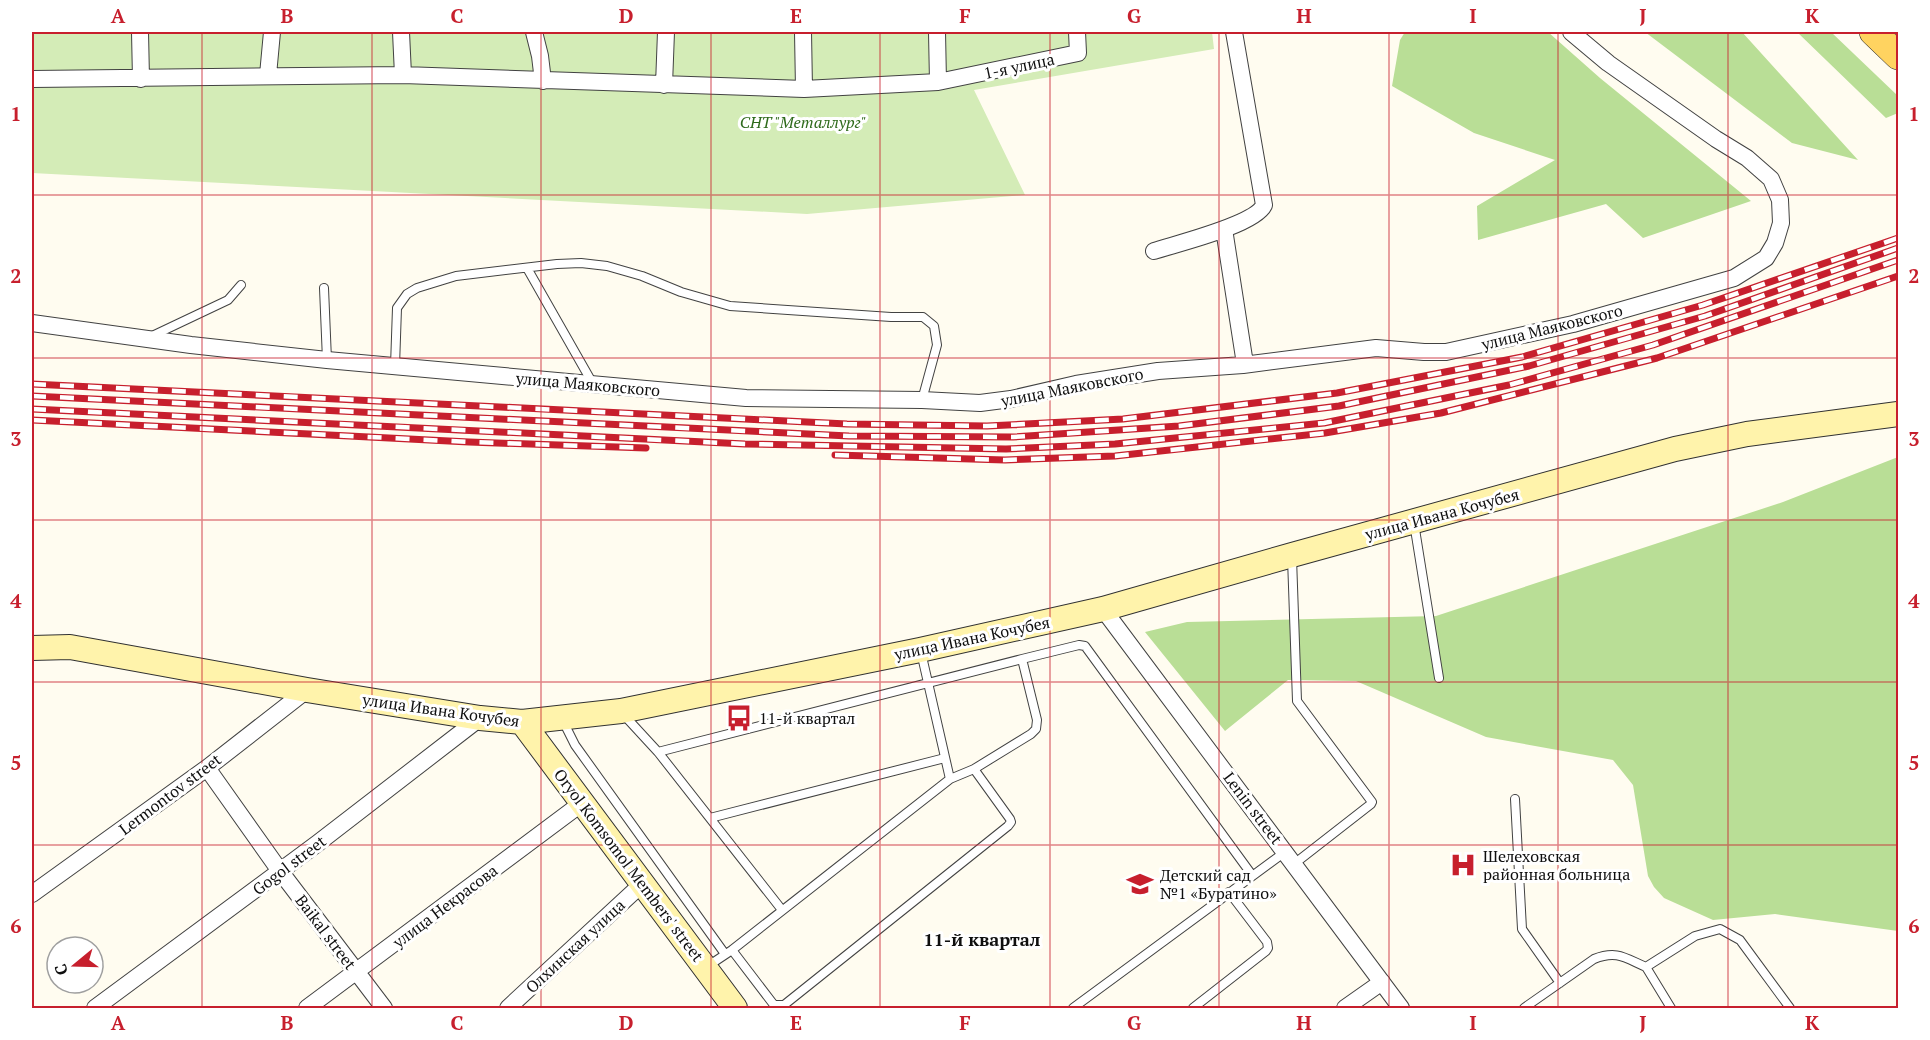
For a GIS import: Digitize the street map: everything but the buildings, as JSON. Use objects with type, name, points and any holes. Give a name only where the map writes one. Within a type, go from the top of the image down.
[{"type":"main road","points":[[1873,32],[1899,56]]},
{"type":"street","points":[[140,32],[141,79]]},
{"type":"street","points":[[268,75],[272,32]]},
{"type":"street","points":[[401,32],[403,75]]},
{"type":"street","points":[[534,32],[543,81]]},
{"type":"street","points":[[664,85],[666,32]]},
{"type":"street","points":[[803,32],[804,89]]},
{"type":"street","points":[[32,79],[403,75],[804,89],[938,82],[937,32]]},
{"type":"street","name":"1-я улица","points":[[938,82],[1078,53],[1077,32]]},
{"type":"street","points":[[1154,251],[1224,229],[1258,213],[1264,205],[1234,32]]},
{"type":"street","name":"улица Маяковского","points":[[32,323],[191,345],[327,360],[746,398],[980,403],[1158,371],[1245,364],[1376,348],[1446,352],[1573,324],[1734,278],[1766,258],[1775,243],[1781,223],[1780,200],[1771,179],[1747,158],[1716,139],[1608,63],[1571,32]]},
{"type":"street","points":[[1224,229],[1245,364]]},
{"type":"street","name":"улица Ивана Кочубея","points":[[32,648],[70,647],[307,690],[480,718],[522,722],[621,711],[920,650],[1103,609],[1675,450],[1747,434],[1899,414]]},
{"type":"street","name":"Lenin street","points":[[1103,609],[1401,1008]]},
{"type":"street","name":"Lermontov street","points":[[32,894],[207,768],[307,690]]},
{"type":"street","name":"Gogol street","points":[[95,1008],[280,871],[480,718]]},
{"type":"street","name":"Oryol Komsomol Members' street","points":[[522,722],[642,884],[721,957],[735,1008]]},
{"type":"street","name":"Baikal street","points":[[207,768],[280,871],[384,1008]]},
{"type":"street","name":"улица Некрасова","points":[[307,1008],[357,973],[582,803]]},
{"type":"street","name":"Олхинская улица","points":[[508,1008],[642,884]]},
{"type":"street","points":[[1346,1008],[1382,982]]},
{"type":"lane","points":[[395,366],[397,308],[407,294],[417,288],[456,276],[581,263],[607,266],[642,276],[681,292],[730,306],[891,317],[923,317],[934,326],[937,345],[922,400]]},
{"type":"lane","points":[[527,268],[593,384]]},
{"type":"lane","points":[[148,338],[228,300],[241,285]]},
{"type":"lane","points":[[324,288],[327,360]]},
{"type":"lane","points":[[1414,523],[1439,678]]},
{"type":"lane","points":[[1073,1008],[1252,875],[1289,858],[1372,802],[1297,701],[1292,555]]},
{"type":"lane","points":[[658,752],[1022,659],[1079,645],[1085,646],[1252,875]]},
{"type":"lane","points":[[920,650],[950,779]]},
{"type":"lane","points":[[721,957],[950,779],[974,769],[1031,734],[1036,729],[1037,720],[1022,659]]},
{"type":"lane","points":[[621,711],[658,752],[782,910]]},
{"type":"lane","points":[[562,718],[575,745],[721,957],[774,1005],[784,1005],[1008,826],[1010,819],[974,769]]},
{"type":"lane","points":[[710,818],[945,758]]},
{"type":"lane","points":[[1515,799],[1522,929],[1560,983]]},
{"type":"lane","points":[[1193,1008],[1268,948],[1267,942],[1229,892]]},
{"type":"lane","points":[[1646,967],[1695,936],[1720,928],[1740,939],[1790,1008]]},
{"type":"lane","points":[[1524,1008],[1594,959],[1607,954],[1617,954],[1646,967],[1671,1008]]},
{"type":"green space","name":"СНТ \"Металлург\"","points":[[32,32],[1212,32],[1214,49],[974,90],[1025,195],[807,214],[32,173]]},
{"type":"green space","points":[[1405,32],[1548,32],[1600,78],[1751,201],[1643,238],[1606,204],[1478,240],[1477,206],[1555,160],[1474,133],[1392,86],[1400,40]]},
{"type":"green space","points":[[1645,32],[1742,32],[1858,160],[1792,143]]},
{"type":"green space","points":[[1797,32],[1831,32],[1898,96],[1898,113],[1886,118]]},
{"type":"green space","points":[[1898,457],[1898,931],[1775,914],[1713,920],[1664,898],[1648,876],[1633,785],[1613,760],[1486,737],[1356,681],[1288,680],[1225,731],[1145,632],[1187,622],[1436,616],[1783,502]]},
{"type":"railway","points":[[32,384],[847,424],[987,426],[1123,419],[1337,393],[1522,357],[1703,305],[1898,238]]},
{"type":"railway","points":[[32,396],[849,436],[1013,437],[1179,426],[1339,406],[1529,366],[1705,316],[1898,248]]},
{"type":"railway","points":[[32,409],[745,444],[1006,449],[1115,444],[1324,423],[1509,385],[1653,345],[1898,260]]},
{"type":"railway","points":[[835,455],[1005,460],[1115,456],[1325,433],[1441,413],[1657,358],[1898,276]]},
{"type":"railway","points":[[32,420],[469,442],[646,448]]},
{"type":"place","name":"11-й квартал","points":[[739,718]]},
{"type":"place","name":"Шелеховская районная больница","points":[[1463,865]]},
{"type":"place","name":"Детский сад №1 «Буратино»","points":[[1140,884]]},
{"type":"district","name":"11-й квартал","points":[[982,940]]}]
